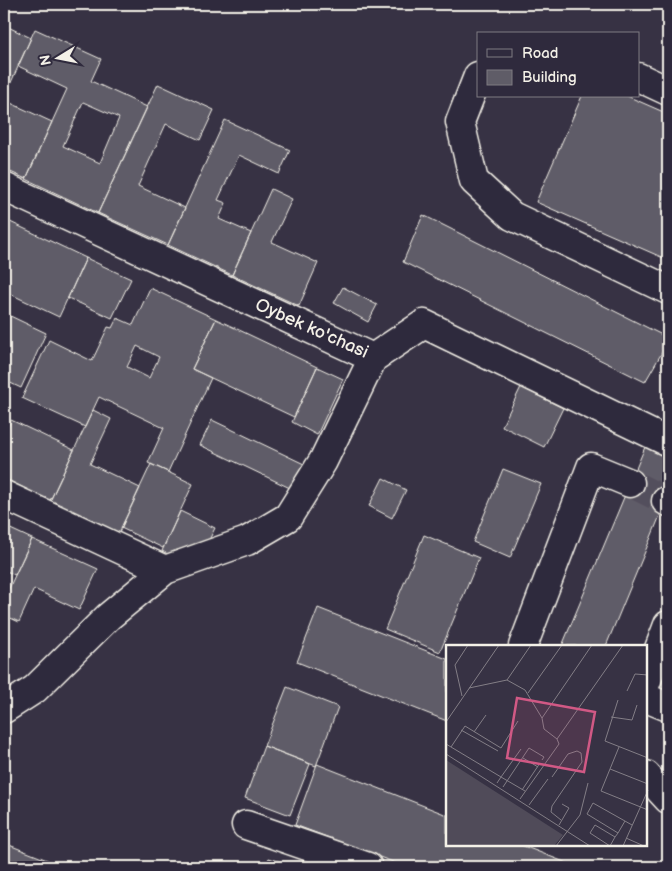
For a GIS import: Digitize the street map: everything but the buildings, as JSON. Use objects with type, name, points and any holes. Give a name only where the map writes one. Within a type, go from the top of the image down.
[{"type":"street","points":[[640,78],[668,90]]},
{"type":"street","points":[[477,79],[460,122],[474,181],[512,216],[668,290]]},
{"type":"street","name":"Oybek ko'chasi","points":[[4,187],[374,358],[424,324],[668,442]]},
{"type":"street","points":[[4,709],[35,689],[108,616],[165,570],[247,541],[288,517],[324,460],[374,358]]},
{"type":"street","points":[[523,645],[591,467],[630,483]]},
{"type":"street","points":[[4,496],[165,570]]},
{"type":"street","points":[[647,680],[668,625]]},
{"type":"street","points":[[647,698],[668,707]]},
{"type":"street","points":[[647,776],[668,799]]},
{"type":"street","points":[[246,825],[368,867]]},
{"type":"tunnel","points":[[630,483],[666,501]]}]
